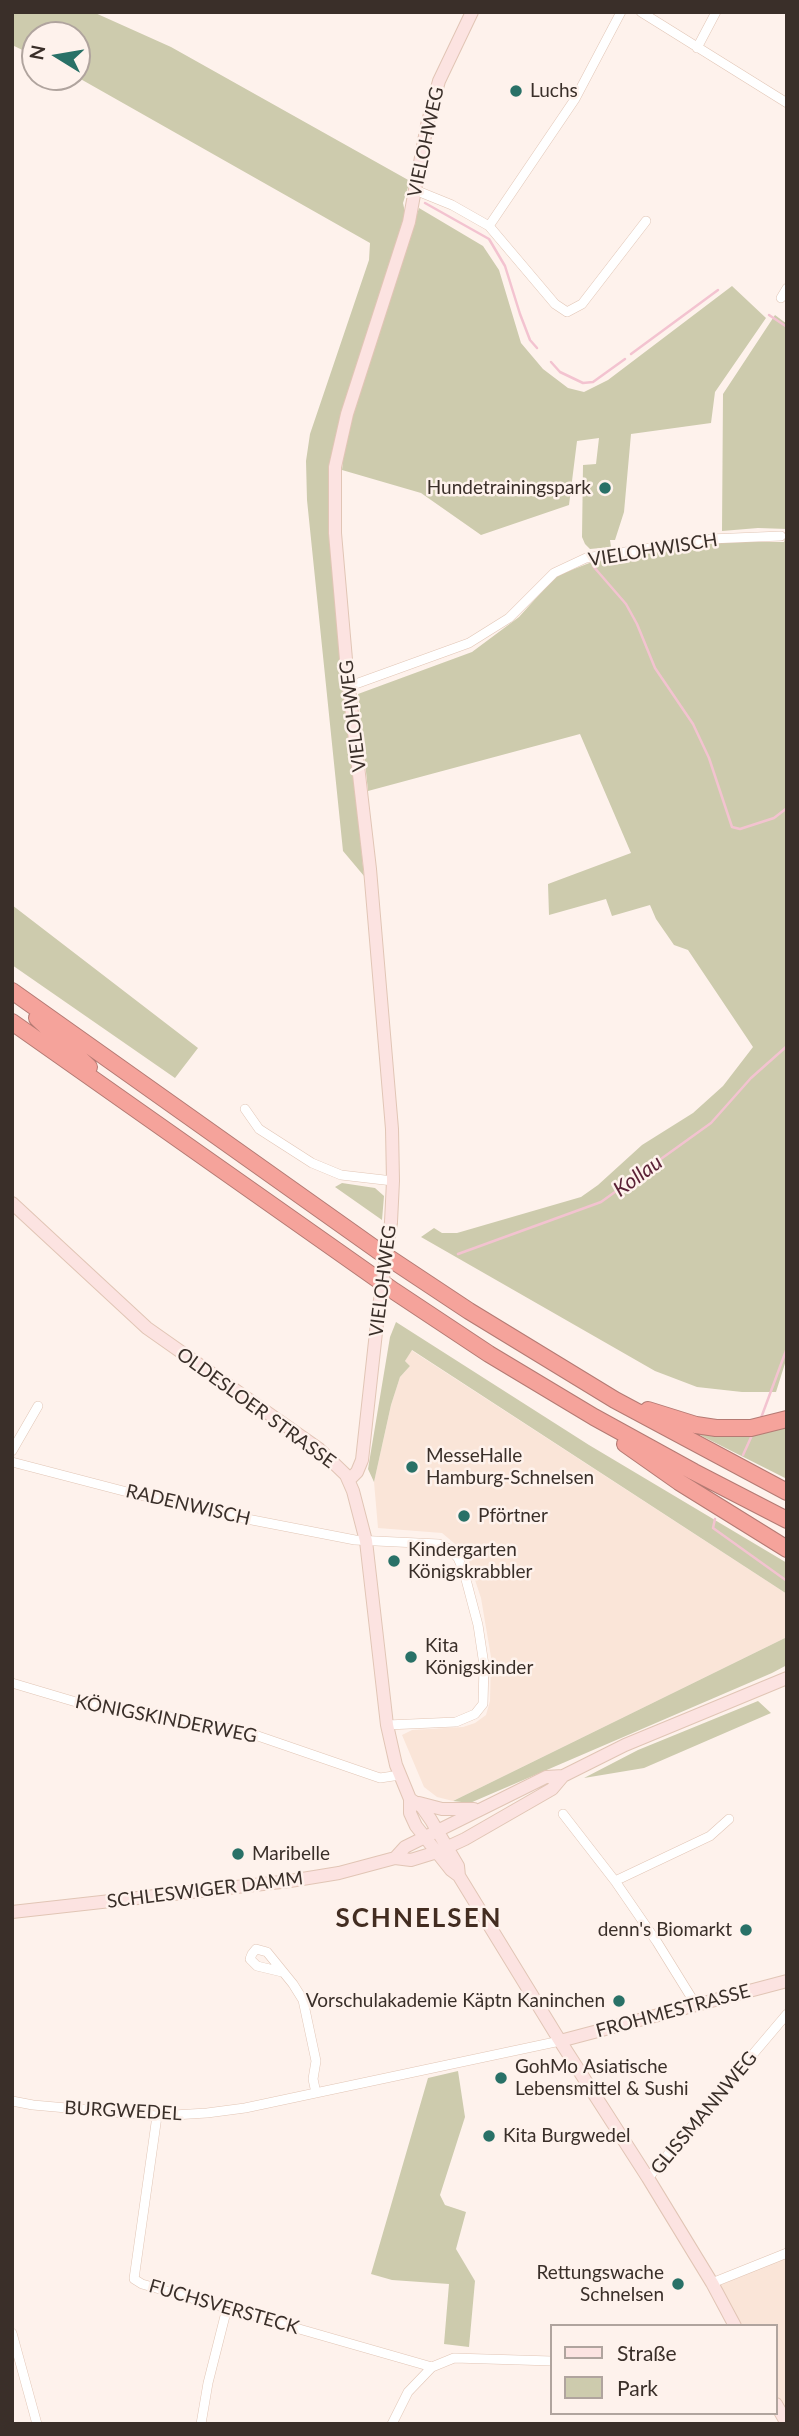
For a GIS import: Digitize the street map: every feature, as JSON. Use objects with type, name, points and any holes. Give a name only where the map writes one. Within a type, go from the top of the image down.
[{"type":"highway","points":[[12,993],[132,1107]]},
{"type":"highway","points":[[12,993],[145,1084],[377,1250],[469,1311],[615,1400],[787,1492]]},
{"type":"highway","points":[[12,1020],[145,1084]]},
{"type":"highway","points":[[12,1020],[394,1292],[489,1354],[594,1417],[787,1520]]},
{"type":"highway","points":[[615,1400],[686,1423],[716,1429],[751,1428],[787,1419]]},
{"type":"highway","points":[[594,1417],[625,1445],[679,1482],[787,1549]]},
{"type":"main road","name":"VIELOHWEG","points":[[349,1480],[359,1468],[363,1453],[391,1222],[393,1181],[392,1129],[370,869],[335,533],[335,467],[347,414],[409,222],[427,125],[439,81],[472,12]]},
{"type":"main road","name":"OLDESLOER STRASSE","points":[[12,1203],[147,1328],[319,1449],[341,1468],[349,1480],[366,1541],[387,1725],[400,1774],[412,1800],[422,1807],[437,1831],[442,1850]]},
{"type":"main road","points":[[341,1468],[357,1454],[363,1440]]},
{"type":"main road","name":"SCHLESWIGER DAMM","points":[[395,1857],[405,1847],[547,1777],[563,1776],[625,1745],[787,1678]]},
{"type":"main road","name":"SCHLESWIGER DAMM","points":[[12,1912],[290,1881],[339,1873],[395,1857],[411,1860],[442,1850],[552,1789],[563,1776]]},
{"type":"main road","name":"OLDESLOER STRASSE","points":[[412,1800],[410,1814],[425,1837],[458,1866],[459,1877],[648,2178],[734,2324]]},
{"type":"main road","points":[[412,1800],[449,1810],[481,1809]]},
{"type":"main road","name":"FROHMESTRASSE","points":[[560,2041],[787,1982]]},
{"type":"main road","points":[[778,2408],[787,2424]]},
{"type":"street","points":[[489,226],[575,99],[621,12]]},
{"type":"street","points":[[641,12],[787,103]]},
{"type":"street","points":[[697,48],[716,12]]},
{"type":"street","points":[[415,190],[452,205],[489,226],[555,304],[567,312],[582,304],[646,221]]},
{"type":"street","points":[[781,298],[787,288]]},
{"type":"street","name":"VIELOHWISCH","points":[[350,686],[469,643],[509,618],[554,573],[586,558],[710,540],[781,536]]},
{"type":"street","points":[[245,1109],[259,1129],[312,1163],[341,1175],[393,1181]]},
{"type":"street","points":[[12,1451],[38,1406]]},
{"type":"street","name":"RADENWISCH","points":[[12,1462],[247,1520],[366,1541],[439,1544],[453,1552],[464,1572],[483,1656],[484,1696],[481,1707],[475,1714],[456,1722],[387,1725]]},
{"type":"street","name":"KÖNIGSKINDERWEG","points":[[12,1683],[76,1702],[202,1722],[255,1735],[380,1778],[400,1774]]},
{"type":"street","points":[[563,1814],[615,1881],[696,2005]]},
{"type":"street","points":[[615,1881],[710,1836],[729,1819]]},
{"type":"street","points":[[282,1972],[303,2000],[316,2061],[313,2079],[316,2093]]},
{"type":"street","name":"GLISSMANNWEG","points":[[648,2178],[787,2014]]},
{"type":"street","name":"BURGWEDEL","points":[[12,2101],[157,2116],[245,2108],[560,2041]]},
{"type":"street","name":"FUCHSVERSTECK","points":[[157,2116],[134,2279],[142,2284],[432,2367]]},
{"type":"street","points":[[712,2283],[787,2253]]},
{"type":"street","points":[[201,2424],[208,2383],[227,2308]]},
{"type":"street","points":[[13,2335],[37,2424]]},
{"type":"street","points":[[392,2424],[408,2392],[432,2367],[454,2358],[550,2361]]},
{"type":"shaded area","points":[[411,1350],[787,1594],[787,1637],[453,1801],[437,1797],[424,1787],[402,1735],[412,1730],[463,1727],[486,1715],[490,1701],[491,1657],[481,1598],[466,1553],[442,1533],[378,1528],[374,1482],[391,1405],[400,1377],[410,1366],[405,1361]]},
{"type":"shaded area","points":[[787,2257],[787,2405],[783,2407],[778,2398],[778,2324],[740,2324],[720,2285]]},
{"type":"green space","points":[[12,12],[93,12],[171,47],[410,181],[403,203],[406,217],[342,412],[329,467],[329,534],[364,876],[343,851],[307,500],[306,461],[310,434],[369,260],[370,243],[91,85],[91,21],[21,21],[21,49],[12,45]]},
{"type":"green space","points":[[419,208],[483,246],[499,270],[521,343],[543,369],[568,388],[584,392],[608,380],[732,286],[766,318],[715,392],[711,423],[631,434],[624,512],[615,540],[610,540],[611,547],[590,549],[582,537],[583,465],[596,464],[599,438],[577,441],[569,505],[481,535],[421,493],[342,470],[345,442],[352,416]]},
{"type":"green space","points":[[775,315],[787,324],[787,529],[722,531],[723,394]]},
{"type":"green space","points":[[787,530],[787,1357],[776,1392],[742,1392],[697,1387],[655,1371],[421,1237],[434,1228],[442,1233],[457,1233],[581,1197],[642,1145],[693,1113],[723,1086],[753,1047],[688,950],[674,945],[650,905],[612,916],[606,899],[549,915],[548,884],[631,853],[580,734],[368,791],[358,694],[472,652],[519,617],[556,576],[592,562],[709,542],[784,542]]},
{"type":"green space","points":[[12,905],[198,1048],[175,1078],[12,965]]},
{"type":"green space","points":[[342,1183],[375,1188],[384,1196],[382,1220],[335,1187]]},
{"type":"green space","points":[[396,1322],[589,1445],[787,1563],[787,1594],[412,1350],[405,1361],[410,1366],[400,1377],[391,1405],[374,1482],[368,1469],[390,1337]]},
{"type":"green space","points":[[787,1424],[787,1479],[686,1428]]},
{"type":"green space","points":[[787,1637],[787,1665],[772,1673],[470,1803],[453,1801]]},
{"type":"green space","points":[[758,1701],[771,1713],[644,1768],[584,1778],[638,1750]]},
{"type":"green space","points":[[458,2071],[465,2117],[440,2195],[445,2205],[466,2212],[456,2249],[475,2281],[469,2347],[444,2344],[449,2284],[392,2280],[371,2274],[428,2078]]},
{"type":"waterway","points":[[425,203],[489,239],[505,266],[530,340],[537,348]]},
{"type":"waterway","points":[[631,354],[718,290]]},
{"type":"waterway","points":[[769,315],[787,327]]},
{"type":"waterway","points":[[551,362],[560,372],[583,383],[593,382],[625,359]]},
{"type":"waterway","points":[[593,566],[626,604],[655,668],[693,724],[709,758],[732,827],[740,829],[774,818],[787,808]]},
{"type":"waterway","name":"Kollau","points":[[458,1254],[601,1202],[711,1123],[751,1078],[787,1046]]},
{"type":"waterway","points":[[761,1418],[787,1348]]},
{"type":"waterway","points":[[743,1455],[753,1433]]},
{"type":"waterway","points":[[715,1519],[713,1528],[787,1581]]},
{"type":"place","name":"Luchs","points":[[516,91]]},
{"type":"place","name":"Hundetrainingspark","points":[[605,488]]},
{"type":"place","name":"MesseHalle Hamburg-Schnelsen","points":[[412,1467]]},
{"type":"place","name":"Pförtner","points":[[464,1516]]},
{"type":"place","name":"Kindergarten Königskrabbler","points":[[394,1561]]},
{"type":"place","name":"Kita Königskinder","points":[[411,1657]]},
{"type":"place","name":"Maribelle","points":[[238,1854]]},
{"type":"place","name":"denn's Biomarkt","points":[[746,1930]]},
{"type":"place","name":"Vorschulakademie Käptn Kaninchen","points":[[619,2001]]},
{"type":"place","name":"GohMo Asiatische Lebensmittel & Sushi","points":[[501,2078]]},
{"type":"place","name":"Kita Burgwedel","points":[[489,2136]]},
{"type":"place","name":"Rettungswache Schnelsen","points":[[678,2284]]},
{"type":"district","name":"SCHNELSEN","points":[[419,1919]]}]
